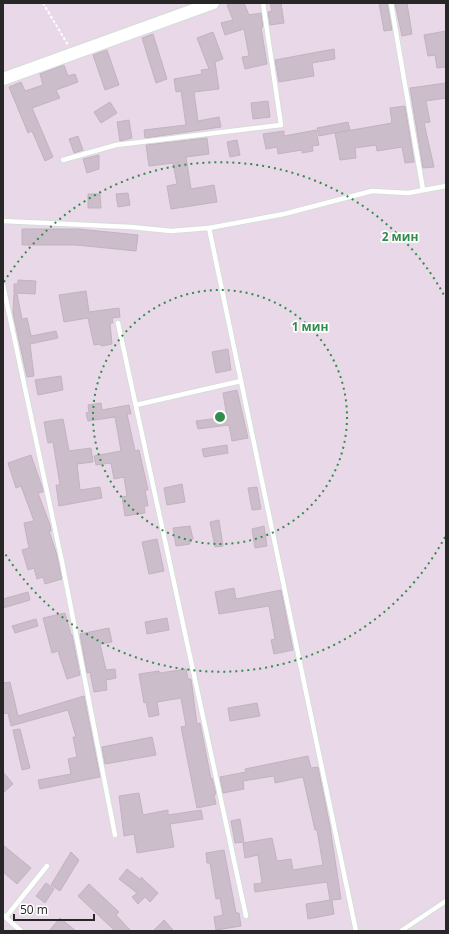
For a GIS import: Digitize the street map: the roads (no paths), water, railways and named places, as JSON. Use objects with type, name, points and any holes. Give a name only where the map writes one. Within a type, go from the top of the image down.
[{"type":"street","points":[[3,80],[213,3]]},
{"type":"lane","points":[[63,160],[116,145],[281,125],[263,3]]},
{"type":"lane","points":[[391,3],[423,190]]},
{"type":"lane","points":[[3,221],[171,230],[209,228],[284,214],[372,191],[408,193],[446,186]]},
{"type":"lane","points":[[209,228],[356,931]]},
{"type":"lane","points":[[3,285],[63,570],[115,835]]},
{"type":"lane","points":[[118,323],[246,916]]},
{"type":"lane","points":[[136,405],[241,381]]},
{"type":"lane","points":[[21,931],[4,916],[47,866]]},
{"type":"lane","points":[[401,931],[409,929],[446,901]]}]
